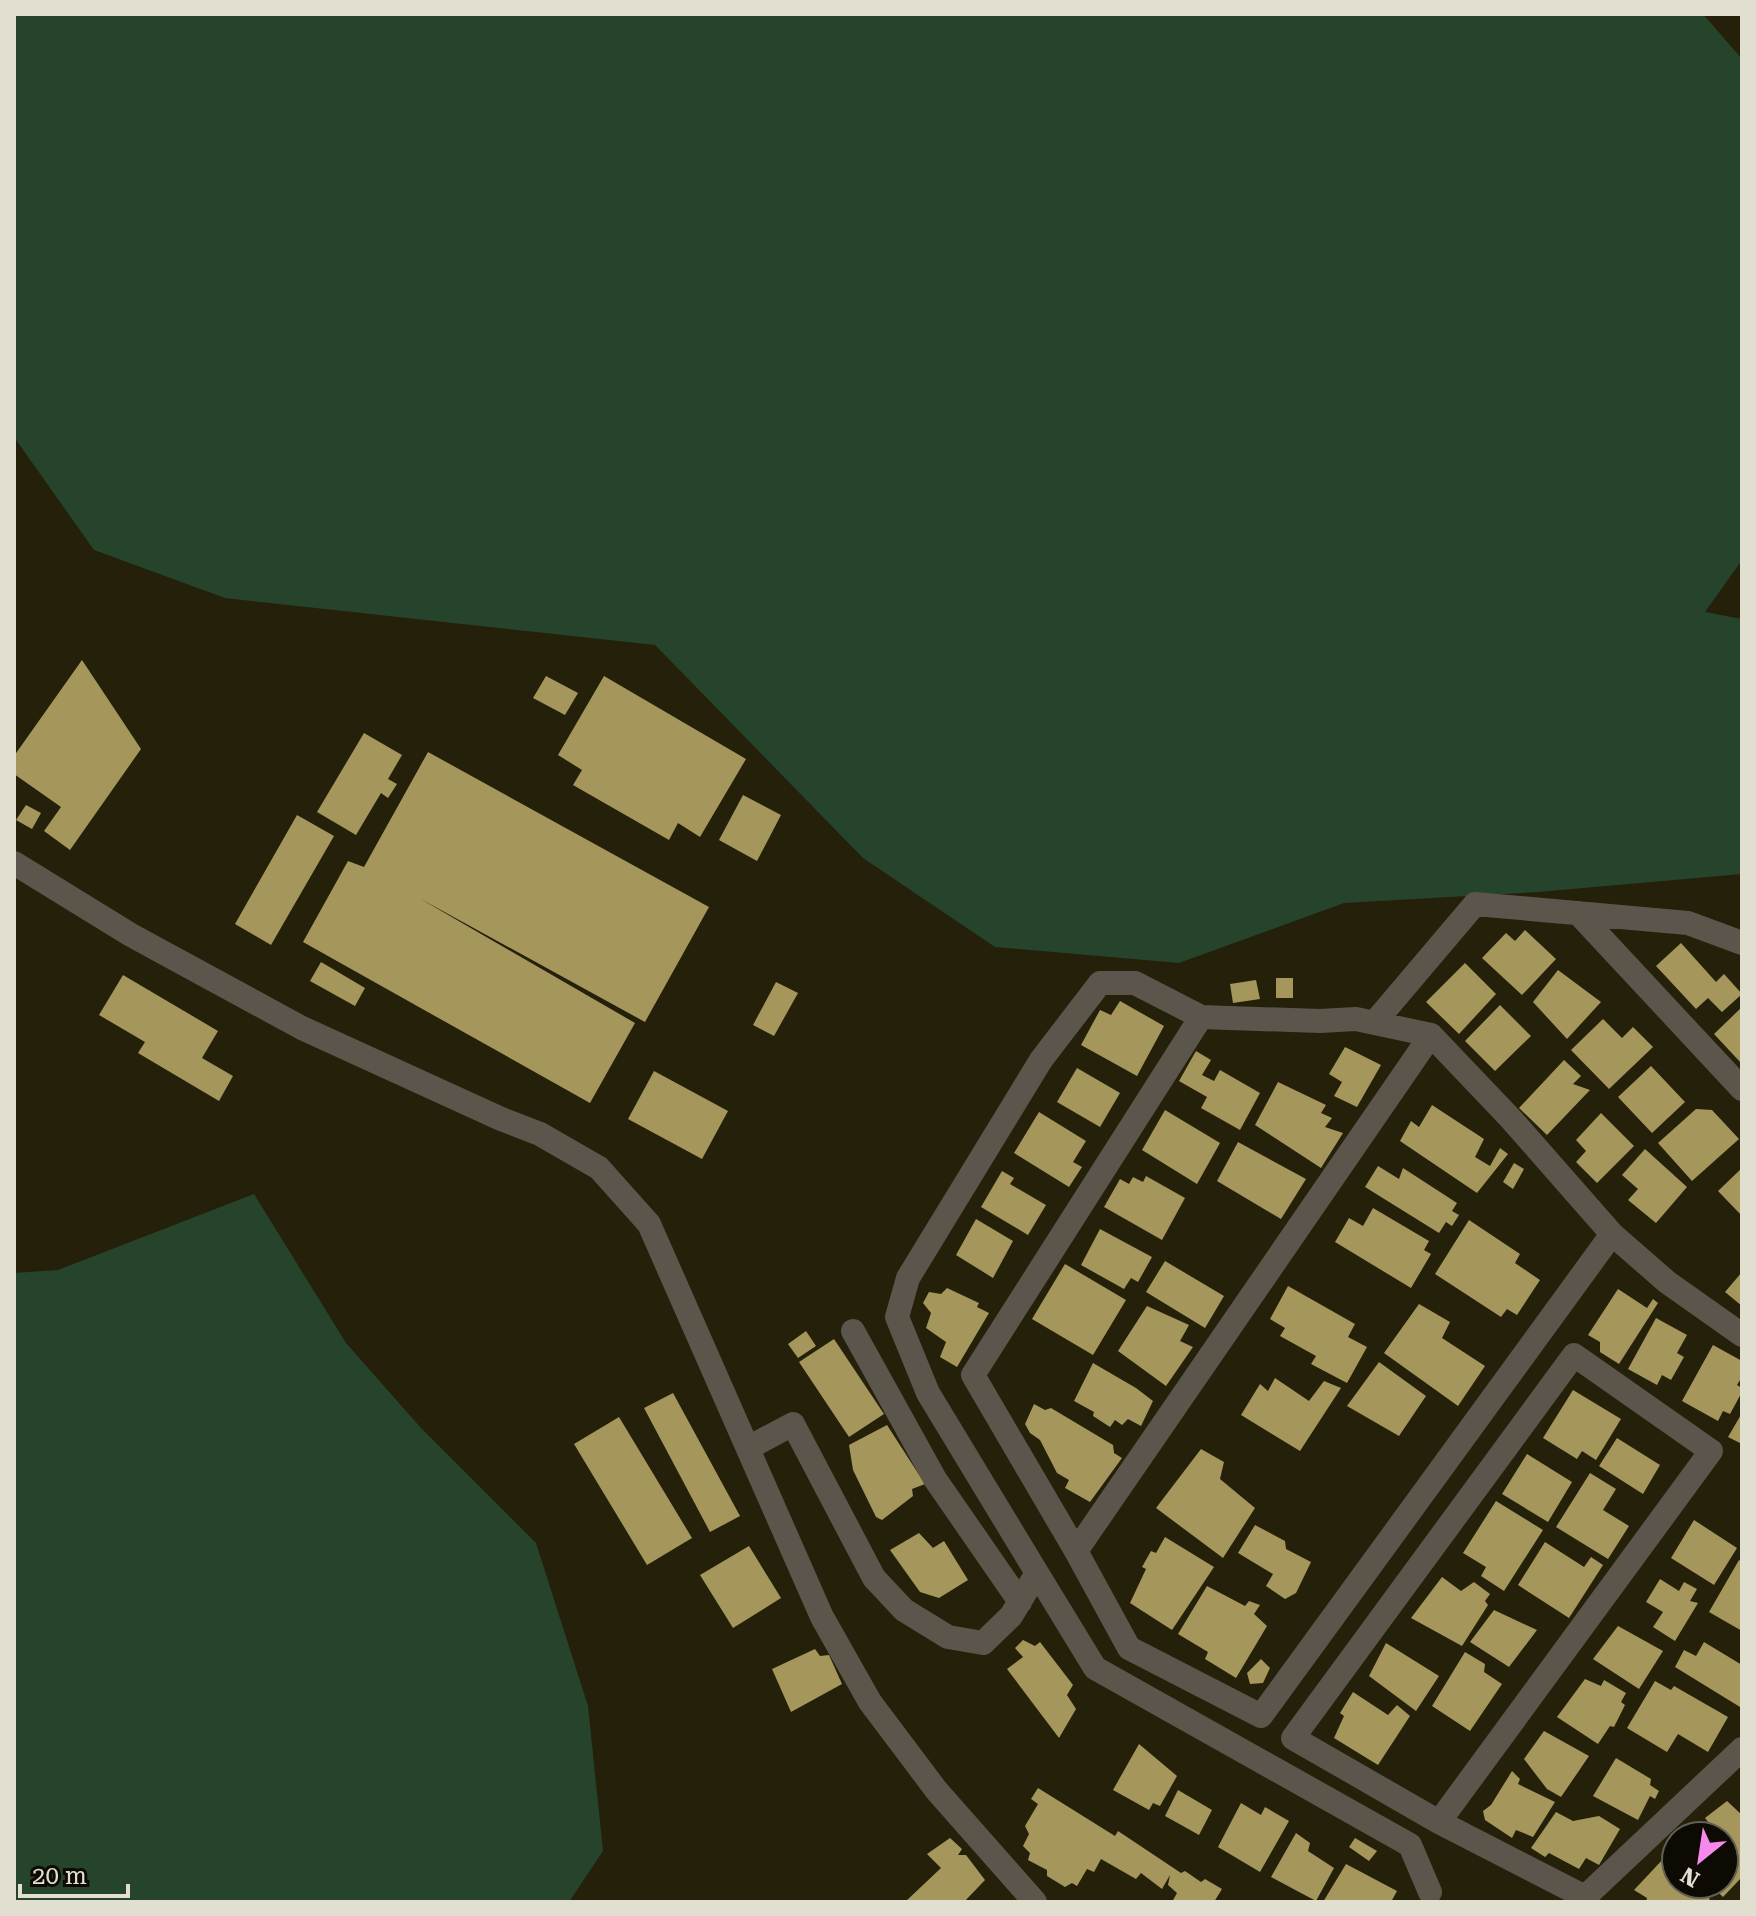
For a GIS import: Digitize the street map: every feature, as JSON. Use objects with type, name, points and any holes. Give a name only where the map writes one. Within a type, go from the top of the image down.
[{"type":"street","points":[[14,863],[131,935],[302,1028],[540,1134],[599,1168],[649,1224],[822,1617],[870,1702],[937,1791],[1035,1902]]},
{"type":"street","points":[[1375,1022],[1475,904],[1688,923],[1742,943]]},
{"type":"street","points":[[1578,913],[1742,1089]]},
{"type":"street","points":[[1430,1892],[1410,1845],[1095,1668],[928,1393],[897,1317],[908,1278],[1041,1060],[1100,983],[1135,983],[1201,1017],[1320,1021],[1356,1019],[1431,1035],[1511,1119],[1612,1234],[1667,1282],[1742,1335]]},
{"type":"street","points":[[1201,1017],[973,1375],[1129,1648],[1261,1716],[1612,1234]]},
{"type":"street","points":[[1076,1551],[1431,1035]]},
{"type":"street","points":[[853,1331],[935,1479],[1020,1602]]},
{"type":"street","points":[[1439,1822],[1711,1451],[1574,1355],[1293,1738],[1439,1822],[1585,1897],[1742,1749]]},
{"type":"street","points":[[748,1448],[793,1424],[874,1578],[904,1610],[948,1637],[983,1643],[1011,1616],[1037,1573]]},
{"type":"green space","points":[[14,14],[1703,14],[1742,59],[1742,560],[1705,612],[1742,619],[1742,874],[1538,892],[1344,903],[1179,963],[995,947],[863,858],[655,645],[225,598],[94,550],[14,437]]},
{"type":"green space","points":[[254,1194],[346,1343],[421,1428],[536,1543],[588,1706],[603,1851],[569,1902],[14,1902],[14,1273],[58,1270]]},
{"type":"building","points":[[82,660],[141,749],[70,850],[44,831],[61,807],[14,774],[14,756]]},
{"type":"building","points":[[546,676],[578,693],[565,715],[533,698]]},
{"type":"building","points":[[604,676],[746,759],[700,837],[678,823],[669,840],[573,785],[582,770],[558,755]]},
{"type":"building","points":[[364,733],[402,755],[388,779],[397,784],[388,798],[381,793],[356,835],[317,812]]},
{"type":"building","points":[[428,752],[709,907],[645,1022],[419,898],[635,1023],[590,1103],[303,942],[348,861],[364,867]]},
{"type":"building","points":[[743,795],[781,815],[757,861],[719,840]]},
{"type":"building","points":[[26,805],[41,813],[32,829],[16,820]]},
{"type":"building","points":[[297,815],[334,836],[271,945],[235,924]]},
{"type":"building","points":[[1525,930],[1556,959],[1522,995],[1482,958],[1506,933],[1515,941]]},
{"type":"building","points":[[1681,943],[1716,982],[1724,974],[1742,994],[1722,1012],[1708,998],[1696,1009],[1656,966]]},
{"type":"building","points":[[321,962],[365,988],[355,1006],[310,981]]},
{"type":"building","points":[[1465,963],[1496,994],[1459,1034],[1426,1002]]},
{"type":"building","points":[[1558,970],[1601,1002],[1567,1039],[1533,1002]]},
{"type":"building","points":[[123,975],[218,1031],[202,1058],[233,1076],[219,1101],[138,1053],[145,1042],[99,1015]]},
{"type":"building","points":[[1276,978],[1293,978],[1293,998],[1276,998]]},
{"type":"building","points":[[1256,980],[1260,999],[1233,1003],[1230,984]]},
{"type":"building","points":[[776,982],[798,993],[774,1036],[753,1025]]},
{"type":"building","points":[[1120,1001],[1164,1026],[1137,1076],[1081,1045],[1100,1010],[1111,1015]]},
{"type":"building","points":[[1500,1005],[1531,1036],[1495,1071],[1465,1041]]},
{"type":"building","points":[[1742,1007],[1742,1064],[1714,1034]]},
{"type":"building","points":[[1603,1019],[1622,1038],[1633,1027],[1653,1047],[1609,1089],[1571,1050]]},
{"type":"building","points":[[1345,1047],[1381,1065],[1357,1107],[1334,1096],[1342,1082],[1329,1074]]},
{"type":"building","points":[[1196,1051],[1211,1060],[1202,1075],[1214,1081],[1220,1070],[1260,1093],[1240,1130],[1201,1108],[1207,1097],[1179,1081]]},
{"type":"building","points":[[1564,1060],[1581,1076],[1573,1084],[1590,1090],[1547,1135],[1519,1108]]},
{"type":"building","points":[[1651,1066],[1685,1102],[1652,1133],[1618,1097]]},
{"type":"building","points":[[1077,1068],[1120,1093],[1100,1127],[1057,1102]]},
{"type":"building","points":[[654,1071],[728,1111],[702,1159],[628,1119]]},
{"type":"building","points":[[1278,1082],[1326,1105],[1321,1113],[1332,1118],[1325,1127],[1343,1133],[1321,1168],[1255,1125]]},
{"type":"building","points":[[1432,1105],[1484,1139],[1475,1157],[1490,1166],[1500,1148],[1508,1154],[1477,1193],[1400,1141],[1411,1121],[1419,1127]]},
{"type":"building","points":[[1696,1109],[1712,1110],[1739,1139],[1692,1181],[1658,1143]]},
{"type":"building","points":[[1165,1110],[1220,1143],[1197,1184],[1142,1150]]},
{"type":"building","points":[[1039,1112],[1086,1141],[1073,1162],[1082,1167],[1069,1187],[1014,1153]]},
{"type":"building","points":[[1601,1113],[1634,1146],[1597,1183],[1576,1162],[1586,1151],[1576,1140]]},
{"type":"building","points":[[1238,1142],[1306,1179],[1281,1219],[1217,1181]]},
{"type":"building","points":[[1645,1149],[1687,1187],[1656,1223],[1628,1200],[1638,1189],[1622,1175]]},
{"type":"building","points":[[1514,1163],[1524,1169],[1513,1189],[1503,1182]]},
{"type":"building","points":[[1378,1166],[1399,1179],[1403,1168],[1457,1203],[1452,1211],[1459,1215],[1452,1226],[1446,1222],[1439,1233],[1365,1187]]},
{"type":"building","points":[[1742,1168],[1742,1216],[1718,1191]]},
{"type":"building","points":[[1002,1171],[1014,1178],[1010,1184],[1046,1205],[1028,1235],[981,1207]]},
{"type":"building","points":[[1146,1176],[1185,1198],[1162,1240],[1104,1207],[1120,1179],[1129,1184],[1133,1177],[1143,1182]]},
{"type":"building","points":[[1373,1208],[1429,1241],[1424,1250],[1431,1254],[1411,1288],[1335,1242],[1349,1218],[1363,1226]]},
{"type":"building","points":[[976,1219],[1013,1241],[993,1278],[956,1255]]},
{"type":"building","points":[[1469,1220],[1520,1254],[1515,1263],[1540,1280],[1517,1315],[1507,1309],[1501,1317],[1435,1274]]},
{"type":"building","points":[[1100,1229],[1152,1257],[1138,1282],[1131,1278],[1124,1289],[1081,1265]]},
{"type":"building","points":[[1165,1261],[1224,1296],[1205,1328],[1146,1292]]},
{"type":"building","points":[[1065,1264],[1126,1300],[1093,1355],[1032,1319]]},
{"type":"building","points":[[1742,1272],[1742,1306],[1725,1292]]},
{"type":"building","points":[[1288,1286],[1355,1324],[1348,1337],[1367,1347],[1347,1383],[1311,1364],[1316,1356],[1280,1336],[1285,1328],[1270,1319]]},
{"type":"building","points":[[947,1288],[979,1303],[977,1307],[989,1313],[957,1367],[940,1357],[946,1342],[926,1328],[931,1313],[923,1303],[929,1292],[941,1294]]},
{"type":"building","points":[[1618,1289],[1647,1308],[1653,1299],[1658,1303],[1619,1364],[1600,1352],[1600,1342],[1588,1335]]},
{"type":"building","points":[[1419,1304],[1450,1322],[1442,1338],[1485,1366],[1458,1406],[1384,1353]]},
{"type":"building","points":[[1147,1306],[1189,1325],[1180,1341],[1193,1347],[1166,1386],[1118,1351]]},
{"type":"building","points":[[1656,1318],[1687,1335],[1677,1353],[1684,1357],[1671,1380],[1662,1375],[1657,1385],[1628,1369]]},
{"type":"building","points":[[806,1331],[816,1346],[798,1358],[788,1344]]},
{"type":"building","points":[[834,1339],[884,1414],[849,1437],[799,1362]]},
{"type":"building","points":[[1713,1345],[1742,1361],[1742,1377],[1737,1385],[1742,1392],[1730,1414],[1723,1411],[1718,1421],[1682,1401]]},
{"type":"building","points":[[1379,1362],[1426,1396],[1399,1436],[1347,1406]]},
{"type":"building","points":[[1093,1363],[1153,1401],[1141,1426],[1128,1419],[1122,1425],[1115,1420],[1110,1427],[1093,1416],[1094,1412],[1074,1401]]},
{"type":"building","points":[[1275,1378],[1309,1401],[1324,1381],[1341,1388],[1300,1451],[1241,1415],[1260,1384],[1268,1391]]},
{"type":"building","points":[[1573,1390],[1621,1419],[1596,1460],[1582,1451],[1577,1459],[1543,1438]]},
{"type":"building","points":[[673,1393],[740,1516],[710,1532],[644,1408]]},
{"type":"building","points":[[1034,1404],[1045,1410],[1051,1408],[1113,1445],[1114,1453],[1122,1458],[1090,1502],[1065,1488],[1069,1480],[1057,1473],[1040,1440],[1030,1433],[1025,1424]]},
{"type":"building","points":[[1742,1413],[1742,1444],[1728,1437]]},
{"type":"building","points":[[619,1417],[692,1538],[647,1565],[574,1444]]},
{"type":"building","points":[[887,1425],[925,1484],[912,1489],[913,1496],[882,1520],[876,1517],[853,1470],[849,1445]]},
{"type":"building","points":[[1617,1438],[1660,1465],[1643,1494],[1599,1466]]},
{"type":"building","points":[[1201,1449],[1224,1462],[1220,1479],[1255,1508],[1223,1558],[1156,1508]]},
{"type":"building","points":[[1527,1454],[1572,1482],[1548,1522],[1502,1494]]},
{"type":"building","points":[[1590,1473],[1616,1489],[1603,1510],[1629,1526],[1608,1559],[1556,1527]]},
{"type":"building","points":[[1496,1501],[1543,1530],[1504,1591],[1481,1576],[1486,1567],[1463,1553]]},
{"type":"building","points":[[1694,1520],[1737,1548],[1714,1585],[1671,1558]]},
{"type":"building","points":[[1255,1525],[1285,1541],[1286,1549],[1311,1562],[1296,1593],[1285,1599],[1266,1586],[1273,1574],[1238,1553]]},
{"type":"building","points":[[919,1533],[933,1548],[944,1541],[968,1580],[939,1598],[920,1592],[890,1550]]},
{"type":"building","points":[[1165,1537],[1214,1567],[1172,1630],[1130,1603],[1146,1569],[1142,1567],[1151,1551],[1156,1553]]},
{"type":"building","points":[[1545,1542],[1584,1567],[1591,1557],[1603,1565],[1569,1618],[1518,1585]]},
{"type":"building","points":[[749,1546],[781,1598],[733,1628],[700,1575]]},
{"type":"building","points":[[1739,1560],[1742,1562],[1742,1631],[1709,1612]]},
{"type":"building","points":[[1442,1577],[1461,1591],[1474,1582],[1490,1594],[1485,1601],[1488,1605],[1462,1646],[1411,1618]]},
{"type":"building","points":[[1660,1579],[1679,1591],[1684,1582],[1697,1589],[1690,1601],[1698,1603],[1675,1641],[1653,1627],[1663,1612],[1646,1602]]},
{"type":"building","points":[[1207,1586],[1245,1606],[1249,1601],[1260,1605],[1254,1614],[1267,1626],[1236,1678],[1205,1659],[1208,1652],[1178,1634]]},
{"type":"building","points":[[1494,1610],[1537,1630],[1509,1667],[1470,1642]]},
{"type":"building","points":[[1618,1626],[1663,1651],[1639,1689],[1593,1659]]},
{"type":"building","points":[[1023,1640],[1035,1646],[1040,1642],[1073,1685],[1067,1695],[1076,1709],[1059,1738],[1007,1669],[1023,1657],[1015,1648]]},
{"type":"building","points":[[1704,1642],[1742,1665],[1740,1707],[1675,1667],[1684,1650],[1696,1656]]},
{"type":"building","points":[[1386,1643],[1439,1676],[1416,1711],[1369,1676]]},
{"type":"building","points":[[815,1649],[820,1656],[829,1655],[842,1684],[791,1712],[772,1669]]},
{"type":"building","points":[[1465,1652],[1485,1664],[1484,1672],[1502,1684],[1470,1731],[1432,1706]]},
{"type":"building","points":[[1261,1659],[1270,1668],[1263,1683],[1250,1684],[1247,1673]]},
{"type":"building","points":[[1585,1679],[1601,1686],[1604,1680],[1626,1693],[1621,1702],[1625,1705],[1614,1727],[1610,1726],[1598,1744],[1557,1717]]},
{"type":"building","points":[[1655,1681],[1671,1690],[1674,1686],[1728,1717],[1708,1752],[1678,1734],[1667,1752],[1627,1728]]},
{"type":"building","points":[[1353,1692],[1388,1715],[1397,1705],[1410,1716],[1378,1765],[1334,1738],[1344,1716],[1340,1713]]},
{"type":"building","points":[[1544,1731],[1589,1756],[1561,1797],[1547,1789],[1524,1759]]},
{"type":"building","points":[[1139,1744],[1177,1776],[1160,1806],[1153,1803],[1149,1810],[1113,1790]]},
{"type":"building","points":[[1616,1758],[1651,1779],[1650,1785],[1659,1791],[1655,1799],[1650,1796],[1638,1820],[1593,1796]]},
{"type":"building","points":[[1512,1771],[1520,1779],[1518,1784],[1555,1802],[1533,1837],[1516,1830],[1512,1838],[1485,1820],[1483,1811],[1491,1805]]},
{"type":"building","points":[[1038,1788],[1115,1836],[1118,1831],[1181,1873],[1185,1871],[1201,1882],[1205,1879],[1222,1889],[1214,1902],[1172,1902],[1177,1893],[1168,1885],[1170,1875],[1162,1889],[1141,1873],[1136,1879],[1101,1859],[1094,1872],[1087,1869],[1077,1886],[1072,1883],[1065,1887],[1047,1876],[1047,1870],[1028,1860],[1030,1853],[1023,1846],[1029,1834],[1025,1826],[1038,1804],[1031,1799]]},
{"type":"building","points":[[1178,1790],[1212,1810],[1199,1835],[1165,1816]]},
{"type":"building","points":[[1727,1801],[1742,1815],[1740,1879],[1740,1820],[1705,1818]]},
{"type":"building","points":[[1241,1803],[1261,1815],[1265,1807],[1289,1821],[1260,1872],[1218,1847]]},
{"type":"building","points":[[1556,1812],[1573,1821],[1599,1816],[1620,1829],[1599,1865],[1586,1858],[1579,1869],[1549,1853],[1545,1857],[1531,1848]]},
{"type":"building","points":[[1296,1833],[1310,1843],[1308,1851],[1334,1868],[1316,1901],[1271,1877]]},
{"type":"building","points":[[950,1838],[962,1849],[958,1855],[966,1855],[985,1880],[964,1902],[905,1902],[941,1868],[927,1854]]},
{"type":"building","points":[[1355,1838],[1377,1851],[1369,1861],[1349,1847]]},
{"type":"building","points":[[1660,1862],[1660,1900],[1709,1900],[1646,1902],[1647,1898],[1634,1890]]},
{"type":"building","points":[[1346,1864],[1397,1891],[1391,1902],[1323,1902]]}]
